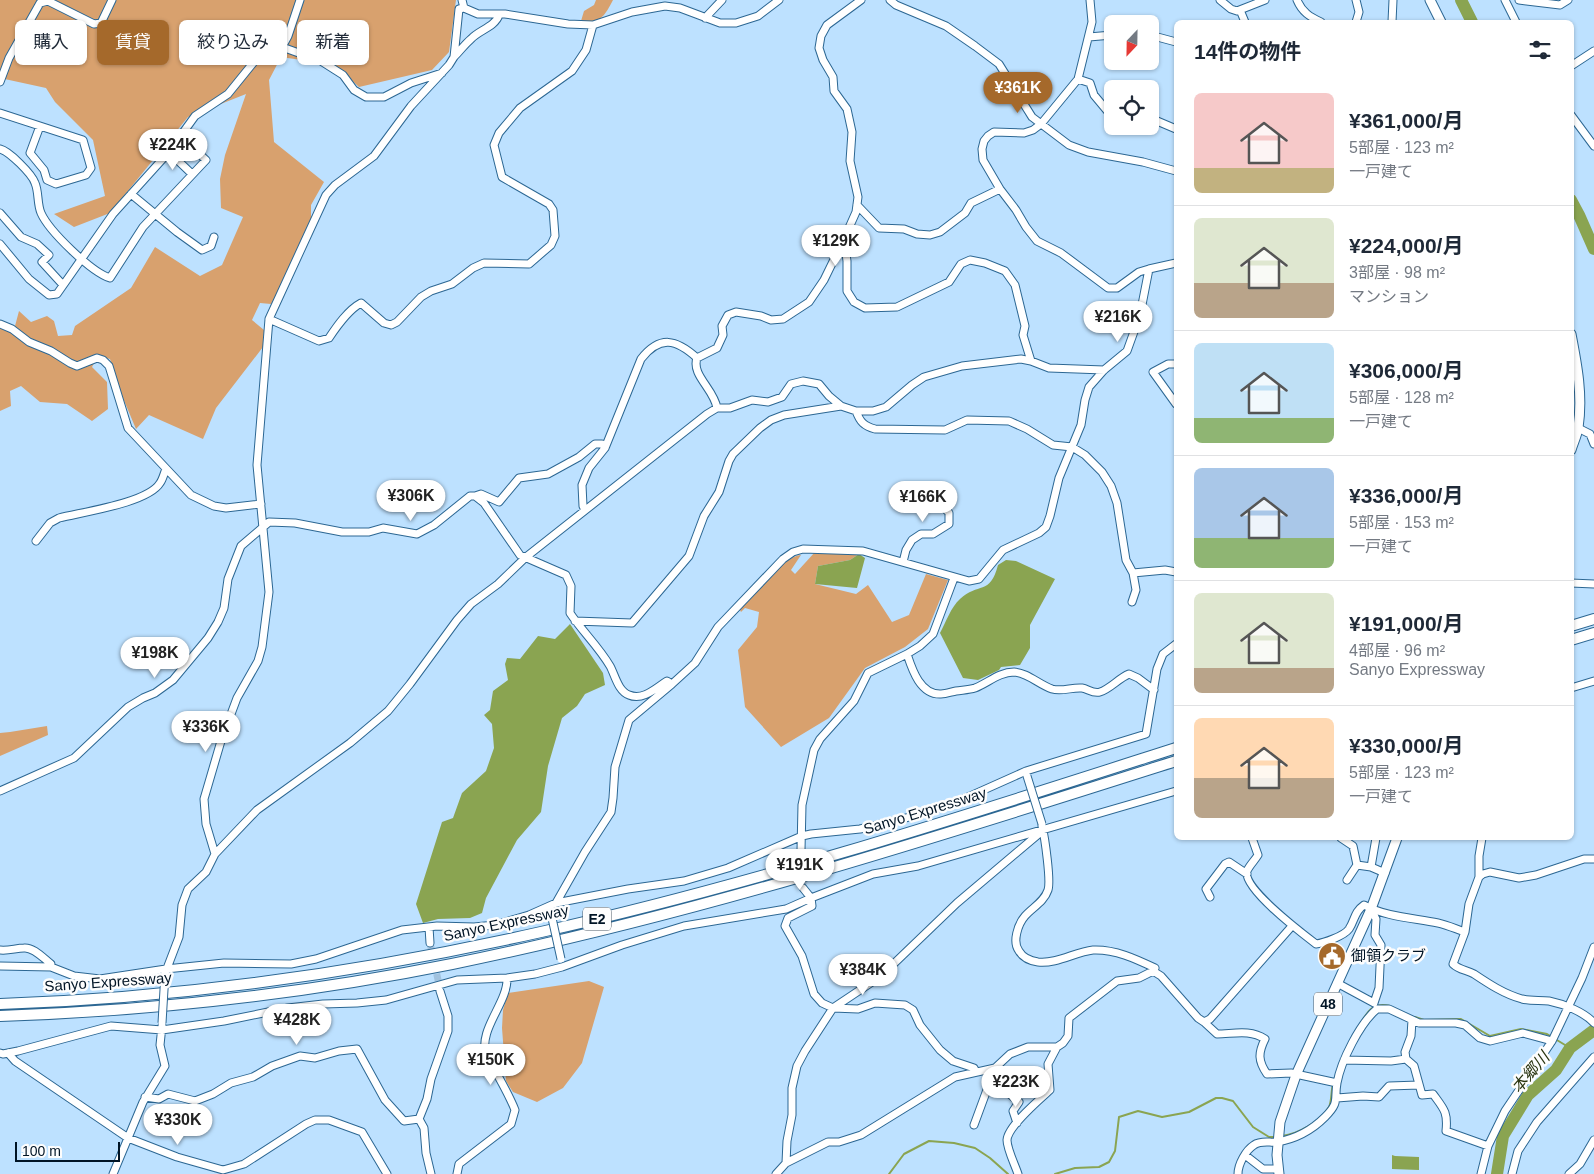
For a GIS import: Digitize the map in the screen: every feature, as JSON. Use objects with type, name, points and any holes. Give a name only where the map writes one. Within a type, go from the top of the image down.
[{"type":"highway","points":[[1574,625],[1594,619]]},
{"type":"highway","points":[[1574,639],[1594,633]]},
{"type":"highway","name":"Sanyo Expressway","points":[[0,1004],[111,998],[267,982],[380,964],[542,932],[814,861],[1174,749]]},
{"type":"highway","name":"Sanyo Expressway","points":[[0,1016],[112,1010],[269,994],[353,982],[544,944],[704,904],[817,873],[1174,762]]},
{"type":"main road","points":[[1430,0],[1440,20]]},
{"type":"main road","points":[[1574,348],[1580,393],[1578,428],[1574,441]]},
{"type":"main road","name":"48","points":[[1279,1171],[1277,1142],[1280,1122],[1296,1075],[1371,909],[1396,840]]},
{"type":"street","points":[[0,82],[8,58],[40,3],[48,1],[94,24],[101,23],[112,0]]},
{"type":"street","points":[[287,38],[300,0]]},
{"type":"street","points":[[462,0],[464,8]]},
{"type":"street","points":[[706,18],[722,0]]},
{"type":"street","points":[[454,57],[459,9],[464,8],[478,14],[505,14],[568,24],[593,25],[632,12],[665,6],[680,8],[720,23],[736,23],[758,16],[779,0]]},
{"type":"street","points":[[717,408],[716,399],[696,372],[695,364],[697,358],[717,348],[723,335],[722,326],[728,314],[736,312],[761,316],[771,320],[784,319],[809,302],[824,280],[844,239],[857,206],[858,197],[850,161],[852,132],[847,109],[834,90],[833,77],[823,60],[819,48],[821,36],[827,25],[861,0]]},
{"type":"street","points":[[890,0],[896,5],[946,26],[999,64],[1032,117],[1069,145],[1088,152],[1143,162],[1174,170]]},
{"type":"street","points":[[1090,0],[1092,22],[1078,79],[1041,124],[1033,130],[1024,133],[994,132],[988,136],[984,141],[982,149],[983,160],[1000,189],[1036,240],[1061,253],[1108,288],[1117,288],[1138,272],[1174,263]]},
{"type":"street","points":[[1220,0],[1231,9],[1238,11],[1265,0]]},
{"type":"street","points":[[1297,0],[1300,8],[1316,20]]},
{"type":"street","points":[[1356,0],[1358,12],[1356,20]]},
{"type":"street","points":[[1392,20],[1393,0]]},
{"type":"street","points":[[1505,0],[1515,20]]},
{"type":"street","points":[[1519,0],[1560,5],[1568,0]]},
{"type":"street","points":[[1240,10],[1244,20]]},
{"type":"street","points":[[215,854],[206,824],[204,799],[221,741],[238,698],[258,661],[262,647],[268,592],[257,466],[269,319],[326,195],[335,185],[374,156],[411,106],[450,65],[454,57],[472,37],[497,19],[498,15]]},
{"type":"street","points":[[1309,16],[1312,20]]},
{"type":"street","points":[[269,319],[319,342],[329,338],[354,307],[361,303],[384,323],[391,325],[397,322],[421,297],[431,291],[452,284],[473,268],[484,263],[529,264],[551,245],[555,236],[554,210],[549,204],[502,176],[494,145],[498,133],[520,108],[572,71],[586,50],[593,25]]},
{"type":"street","points":[[1088,37],[1104,36]]},
{"type":"street","points":[[1159,37],[1174,41]]},
{"type":"street","points":[[287,49],[321,61],[343,74],[354,90],[366,97],[391,95],[411,82],[442,72]]},
{"type":"street","points":[[1574,64],[1594,51]]},
{"type":"street","points":[[0,244],[29,279],[48,294],[57,294],[113,214],[169,152],[194,116],[228,94],[252,65]]},
{"type":"street","points":[[1078,79],[1090,83],[1094,95],[1104,106]]},
{"type":"street","points":[[0,113],[83,140],[91,168],[86,176],[56,184],[47,180]]},
{"type":"street","points":[[1574,119],[1594,146]]},
{"type":"street","points":[[1159,122],[1174,128]]},
{"type":"street","points":[[37,192],[45,187],[47,180],[44,170],[30,153],[40,126]]},
{"type":"street","points":[[0,149],[16,160],[35,181],[40,212],[50,228],[82,259],[104,276],[110,278],[144,227],[206,160],[180,136]]},
{"type":"street","points":[[169,152],[192,174]]},
{"type":"street","points":[[857,206],[879,228],[904,229],[917,234],[930,235],[940,232],[965,213],[971,203],[1000,189]]},
{"type":"street","points":[[131,194],[155,215],[202,250],[211,246],[214,238]]},
{"type":"street","points":[[0,213],[22,237],[37,244],[49,255],[42,262],[63,285]]},
{"type":"street","points":[[844,239],[847,261],[847,290],[854,302],[865,308],[897,306],[949,282],[961,264],[970,260],[985,263],[1005,271],[1015,285],[1025,326],[1023,335],[1031,361]]},
{"type":"street","points":[[562,963],[551,907],[611,812],[614,798],[614,767],[629,720],[695,663],[718,627],[783,559],[793,552],[803,549],[863,552],[969,581],[980,579],[1004,550],[1039,533],[1046,527],[1059,478],[1080,426],[1089,387],[1104,370],[1127,351],[1140,315],[1149,269]]},
{"type":"street","points":[[0,324],[12,329],[29,342],[52,351],[77,366],[97,358],[109,366],[128,428],[191,494],[214,506],[226,508],[261,504]]},
{"type":"street","points":[[585,510],[583,506],[582,485],[590,468],[605,448],[641,359],[649,349],[659,343],[672,342],[686,349],[697,358]]},
{"type":"street","points":[[113,1174],[146,1097],[165,1066],[160,1045],[166,971],[179,937],[182,905],[188,889],[206,872],[215,854],[257,810],[350,743],[388,711],[471,604],[498,584],[526,557],[707,414],[717,408],[730,408],[752,400],[768,402],[782,397],[791,384],[803,381],[819,384],[829,396],[842,406],[856,411],[873,411],[886,407],[924,377],[962,366],[1021,359],[1049,368],[1104,370]]},
{"type":"street","points":[[1174,366],[1168,364],[1153,372],[1174,401]]},
{"type":"street","points":[[575,621],[632,623],[689,556],[704,516],[719,492],[733,454],[760,428],[784,415],[842,406]]},
{"type":"street","points":[[856,411],[859,420],[865,426],[874,429],[945,430],[967,420],[1009,422],[1027,429],[1053,445],[1072,447],[1085,455],[1102,472],[1111,486],[1117,503],[1126,560],[1134,573],[1136,590],[1132,602]]},
{"type":"street","points":[[1578,428],[1590,434],[1594,444]]},
{"type":"street","points":[[0,791],[74,758],[128,707],[155,693],[173,680],[208,638],[218,622],[224,608],[228,579],[241,546],[269,522],[295,523],[342,532],[369,532],[383,528],[417,534],[434,525],[470,496],[481,494],[499,502],[519,478],[548,474],[579,457],[595,444],[602,444],[605,448]]},
{"type":"street","points":[[36,541],[50,523],[60,518],[144,496],[160,484],[166,469]]},
{"type":"street","points":[[903,562],[906,550],[912,540],[921,534],[933,534],[949,524],[949,513],[936,499],[937,488]]},
{"type":"street","points":[[475,496],[484,502],[520,555],[566,575],[571,586],[570,612],[609,664],[622,691],[637,697],[646,695],[667,681],[672,684]]},
{"type":"street","points":[[1134,573],[1165,570],[1174,572]]},
{"type":"street","points":[[801,850],[802,805],[814,750],[820,739],[854,701],[868,673],[907,654],[920,646],[933,634],[954,578]]},
{"type":"street","points":[[1574,582],[1594,584]]},
{"type":"street","points":[[0,966],[50,967],[74,976],[100,979],[224,963],[291,964],[316,959],[402,930],[437,926],[495,926],[551,907],[612,892],[684,881],[728,868],[802,836],[860,829],[941,808],[1026,774],[1146,734],[1157,670],[1162,654],[1174,645]]},
{"type":"street","points":[[907,654],[920,683],[929,691],[940,695],[975,688],[1009,672],[1019,672],[1052,689],[1082,688],[1095,693],[1102,692],[1122,676],[1129,674],[1154,690]]},
{"type":"street","points":[[1574,687],[1594,681]]},
{"type":"street","points":[[1026,774],[1046,844],[1048,889],[1044,899],[1024,917],[1019,926],[1016,940],[1017,950],[1023,957],[1034,962],[1044,963],[1094,950],[1126,955],[1155,968],[1153,971]]},
{"type":"street","points":[[0,1053],[8,1053],[111,1026],[162,1026],[224,1021],[288,1008],[386,1000],[457,980],[507,978],[535,974],[562,963],[684,926],[786,909],[873,874],[918,866],[1042,827],[1174,792]]},
{"type":"street","points":[[786,1164],[787,1142],[792,1115],[792,1088],[798,1066],[805,1051],[833,1008],[881,976],[957,903],[1042,827]]},
{"type":"street","points":[[1253,840],[1258,855],[1247,871],[1247,879],[1266,902],[1292,926],[1316,944],[1325,943],[1348,931],[1358,910],[1364,905],[1371,909],[1439,924],[1464,932]]},
{"type":"street","points":[[1345,840],[1353,846],[1357,865],[1347,880]]},
{"type":"street","points":[[1371,867],[1376,840]]},
{"type":"street","points":[[1482,840],[1479,877],[1469,904],[1464,932],[1453,964],[1457,968],[1471,972],[1505,993],[1524,999],[1549,1002],[1569,1008],[1592,1021]]},
{"type":"street","points":[[1479,877],[1490,872],[1519,878],[1536,875],[1584,859],[1594,859]]},
{"type":"street","points":[[1210,897],[1206,889],[1225,864],[1229,862],[1247,874]]},
{"type":"street","points":[[1357,865],[1371,867],[1385,873]]},
{"type":"street","points":[[803,888],[811,898],[812,906],[788,918],[786,926],[802,956],[814,994],[822,1003],[833,1008],[858,1009],[876,1002],[905,1005],[913,1010],[920,1025],[940,1050],[953,1061],[974,1068],[976,1072]]},
{"type":"street","points":[[1238,1174],[1243,1158],[1254,1145],[1264,1142],[1277,1142],[1297,1136],[1315,1126],[1335,1104],[1337,1083],[1344,1060],[1354,1039],[1376,1006],[1379,988],[1381,945],[1375,935],[1376,918],[1371,909]]},
{"type":"street","points":[[1204,1022],[1210,1019],[1292,926]]},
{"type":"street","points":[[429,927],[430,943]]},
{"type":"street","points":[[0,950],[7,951],[26,947],[51,964],[50,967]]},
{"type":"street","points":[[1481,1174],[1488,1146],[1505,1111],[1552,1040],[1569,1008],[1594,947]]},
{"type":"street","points":[[1153,971],[1161,976],[1198,1018],[1217,1034],[1237,1032],[1265,1038],[1260,1049],[1260,1056],[1262,1066],[1267,1074],[1291,1073],[1337,1083]]},
{"type":"street","points":[[1018,1174],[1007,1142],[1008,1135],[1028,1110],[1050,1090],[1048,1064],[1057,1047],[1068,1036],[1070,1018],[1117,981],[1139,978],[1153,971]]},
{"type":"street","points":[[457,1174],[459,1164],[511,1124],[516,1110],[486,1054],[488,1027],[507,988],[507,978]]},
{"type":"street","points":[[1338,983],[1376,1006],[1389,1009],[1419,1023],[1456,1023],[1465,1025],[1480,1038],[1490,1041],[1522,1033],[1552,1040]]},
{"type":"street","points":[[419,1119],[427,1099],[430,1079],[448,1031],[448,1016],[440,991]]},
{"type":"street","points":[[1412,1020],[1411,1036],[1405,1052],[1406,1059],[1414,1066],[1422,1095],[1433,1094],[1447,1115],[1446,1131],[1488,1146]]},
{"type":"street","points":[[974,1125],[995,1068],[1010,1054],[1028,1047],[1057,1047]]},
{"type":"street","points":[[146,1097],[159,1099],[168,1094],[195,1101],[213,1094],[231,1083],[253,1077],[272,1066],[300,1056],[315,1058],[358,1049],[384,1100],[404,1121],[419,1119]]},
{"type":"street","points":[[8,1053],[15,1061],[128,1138],[177,1158],[223,1172],[244,1164],[306,1124],[315,1120],[329,1120],[362,1132],[387,1174]]},
{"type":"street","points":[[1512,1174],[1518,1151],[1537,1122],[1594,1057]]},
{"type":"street","points":[[1344,1060],[1391,1061],[1406,1059]]},
{"type":"street","points":[[776,1174],[786,1164],[828,1142],[839,1142],[861,1135],[955,1077],[995,1068]]},
{"type":"street","points":[[995,1068],[1003,1088],[1019,1102],[1013,1111],[1017,1122]]},
{"type":"street","points":[[1337,1098],[1379,1097],[1389,1086],[1419,1085]]},
{"type":"street","points":[[419,1119],[424,1128],[426,1152],[431,1174]]},
{"type":"street","points":[[1569,1174],[1580,1164],[1590,1150],[1594,1140]]},
{"type":"street","points":[[1245,1155],[1263,1169],[1279,1171]]},
{"type":"shaded area","points":[[0,0],[456,0],[449,52],[432,70],[359,87],[335,65],[369,65],[369,20],[297,20],[297,59],[287,58],[287,20],[179,20],[179,65],[277,65],[269,80],[274,142],[324,182],[311,205],[311,229],[292,269],[271,304],[260,303],[252,320],[264,330],[263,347],[216,408],[203,439],[149,415],[136,429],[120,391],[110,359],[98,356],[92,367],[107,382],[108,409],[92,421],[67,404],[40,402],[21,386],[10,391],[11,406],[0,411],[0,329],[15,326],[19,311],[31,322],[47,316],[54,321],[58,336],[72,335],[75,326],[131,288],[155,247],[200,276],[222,265],[243,217],[221,208],[220,179],[225,155],[246,94],[188,117],[110,213],[74,227],[54,214],[105,196],[93,140],[55,102],[46,88],[0,78]]},
{"type":"shaded area","points":[[596,0],[613,0],[604,15],[598,20],[581,21],[584,11],[594,5]]},
{"type":"shaded area","points":[[815,552],[859,554],[850,560],[818,566],[815,584],[856,594],[868,585],[892,622],[909,615],[926,574],[948,580],[928,629],[905,647],[865,668],[829,718],[781,747],[745,707],[738,650],[757,627],[759,612],[745,608],[741,612],[740,610],[768,578],[786,562],[801,555],[791,570],[795,574]]},
{"type":"shaded area","points":[[859,554],[865,558],[857,588],[815,584],[818,566],[850,560]]},
{"type":"shaded area","points":[[1006,560],[1016,561],[1055,579],[1030,625],[1030,648],[1020,665],[1001,667],[999,670],[978,680],[963,678],[940,633],[957,602],[966,594],[987,585],[995,575],[998,565]]},
{"type":"shaded area","points":[[570,624],[603,673],[605,685],[585,694],[577,706],[562,718],[548,766],[541,812],[517,840],[486,898],[482,913],[470,918],[438,919],[423,923],[416,904],[442,822],[453,818],[462,793],[486,771],[494,748],[492,724],[484,715],[490,710],[493,691],[508,680],[505,664],[507,658],[520,659],[538,636],[555,639]]},
{"type":"shaded area","points":[[47,726],[48,735],[0,756],[0,733]]},
{"type":"shaded area","points":[[589,981],[604,987],[582,1063],[563,1088],[537,1102],[513,1092],[506,1081],[502,1028],[503,1010],[508,993]]},
{"type":"shaded area","points":[[1392,1155],[1419,1157],[1419,1170],[1392,1169]]},
{"type":"waterway","name":"本郷川","points":[[1461,0],[1471,20]]},
{"type":"waterway","name":"本郷川","points":[[1574,206],[1594,249]]},
{"type":"waterway","points":[[1362,1021],[1367,1013],[1376,1006],[1390,1006]]},
{"type":"waterway","points":[[1415,1017],[1424,1020],[1461,1019],[1490,1036],[1521,1029],[1547,1034],[1570,1048]]},
{"type":"waterway","name":"本郷川","points":[[1497,1174],[1503,1136],[1528,1095],[1556,1070],[1570,1048],[1594,1030]]},
{"type":"waterway","points":[[1282,1136],[1302,1130],[1320,1118],[1330,1105],[1333,1084]]},
{"type":"waterway","points":[[1055,1174],[1075,1168],[1099,1167],[1109,1162],[1115,1151],[1119,1117],[1138,1111],[1162,1117],[1189,1112],[1216,1098],[1222,1098],[1233,1101],[1253,1127],[1269,1137],[1275,1137]]},
{"type":"waterway","points":[[889,1174],[904,1154],[929,1141],[954,1143],[975,1148],[1008,1174]]},
{"type":"tunnel","points":[[801,850],[803,888]]},
{"type":"tunnel","points":[[430,943],[440,989]]},
{"type":"place","name":"御領クラブ","points":[[1332,956]]}]
